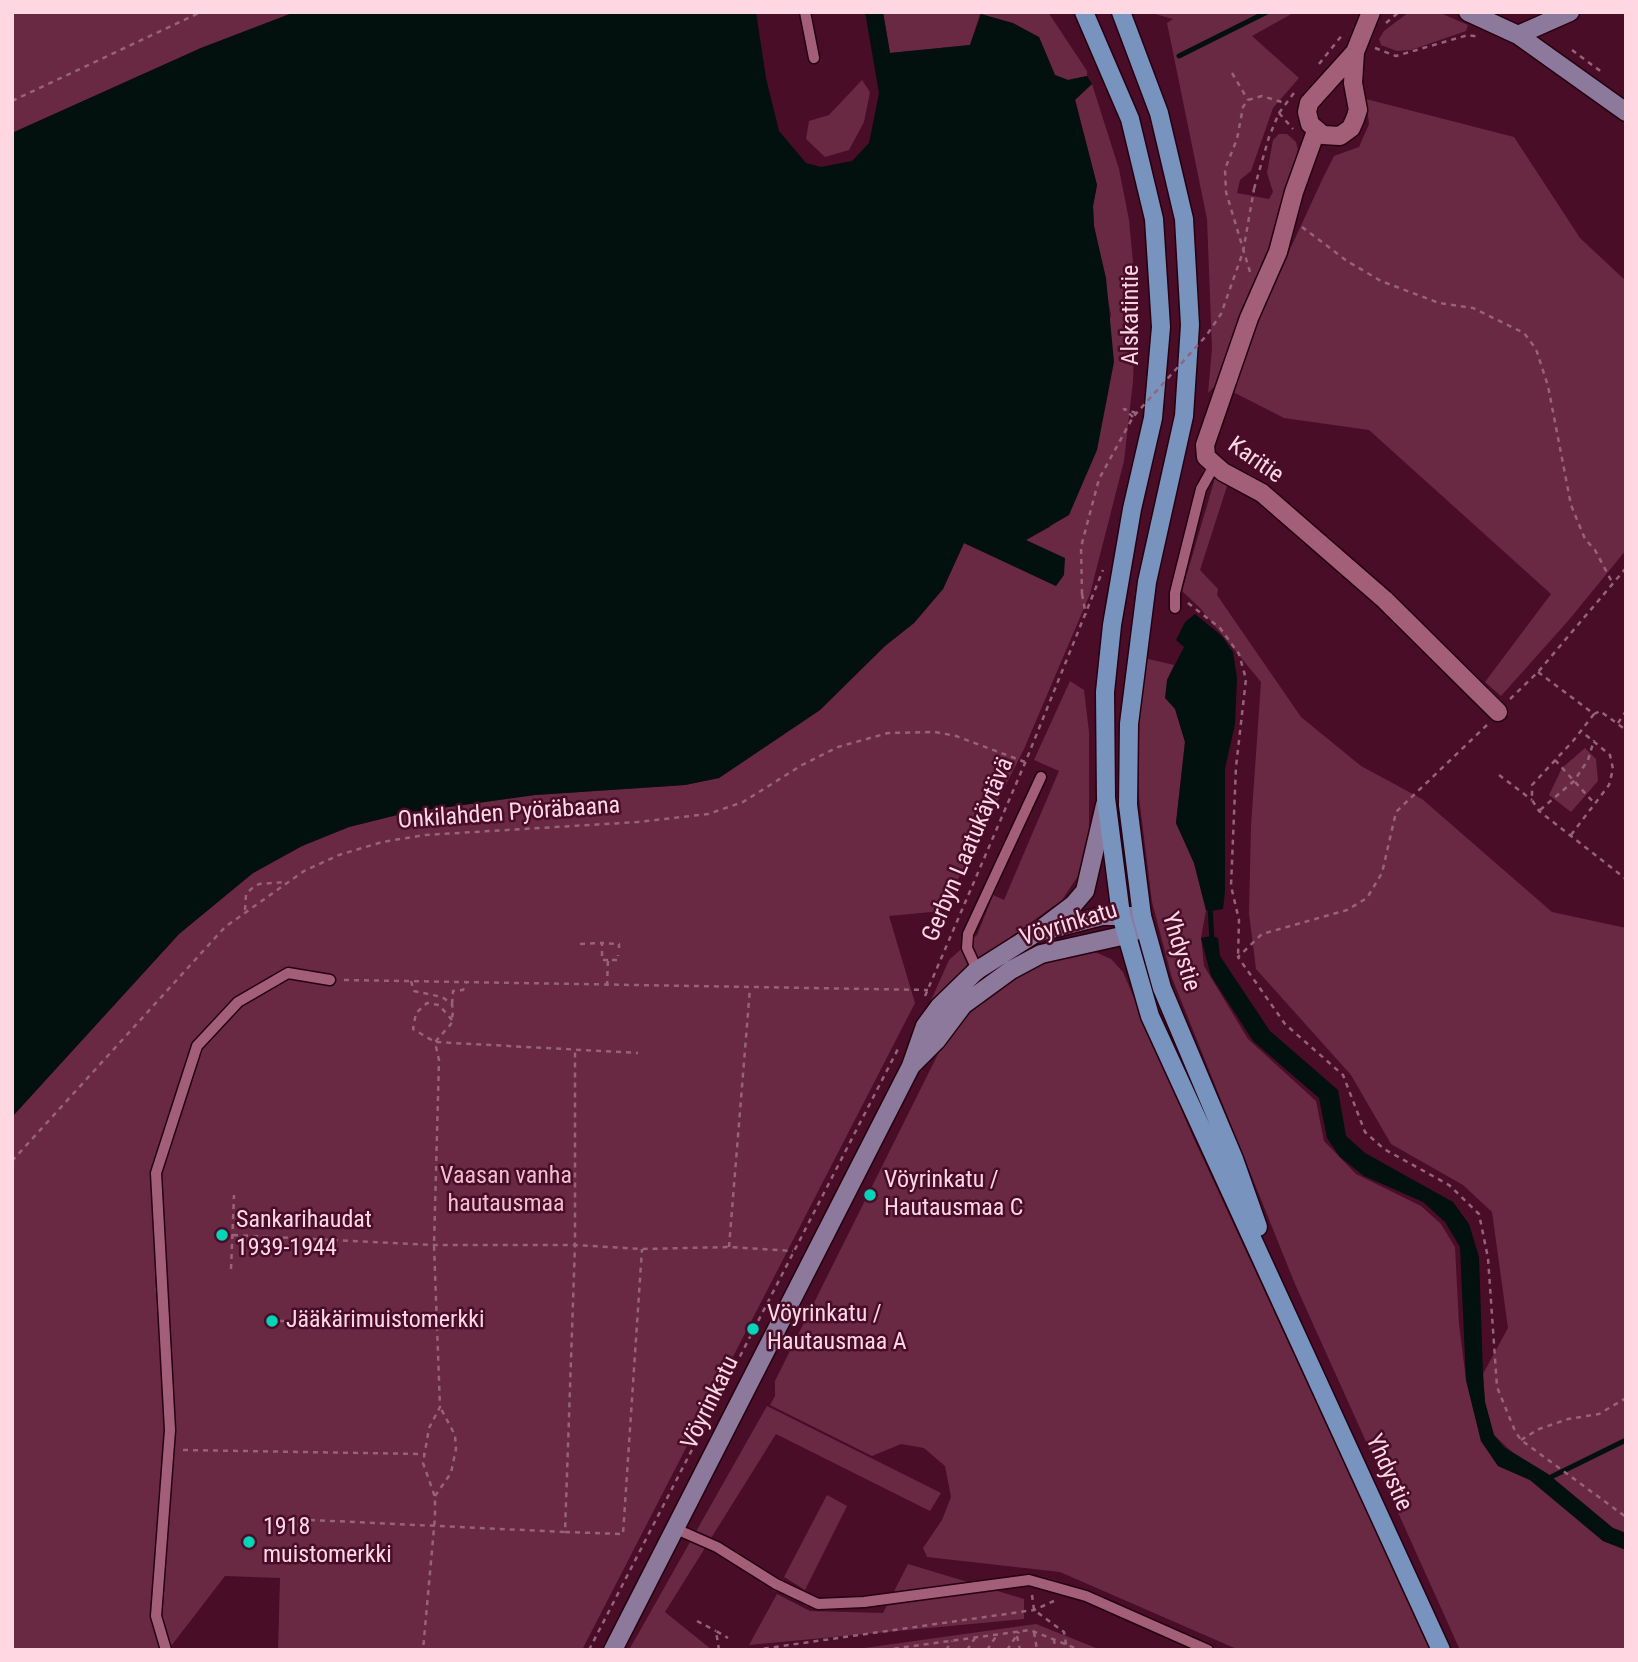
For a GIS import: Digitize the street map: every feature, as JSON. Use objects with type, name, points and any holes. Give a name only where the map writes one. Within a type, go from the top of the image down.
[{"type":"main road","name":"Alskatintie","points":[[1084,12],[1130,119],[1154,219],[1161,327],[1153,418],[1132,509],[1112,625]]},
{"type":"main road","name":"Yhdystie","points":[[1121,12],[1159,113],[1184,219],[1190,325],[1184,416],[1147,582],[1129,724],[1128,805],[1142,916],[1162,988],[1234,1158],[1290,1317]]},
{"type":"main road","points":[[1468,12],[1518,36],[1626,112]]},
{"type":"main road","points":[[1518,36],[1570,12]]},
{"type":"main road","name":"Yhdystie","points":[[1112,625],[1105,692],[1106,798],[1121,915],[1150,1016],[1441,1650]]},
{"type":"main road","points":[[1036,933],[1073,905],[1085,891],[1106,798]]},
{"type":"main road","name":"Vöyrinkatu","points":[[613,1650],[911,1066],[925,1026],[957,986],[1036,933],[1121,915],[1142,916],[1137,930],[1126,935],[1041,954],[988,985],[963,1005],[936,1041],[911,1066]]},
{"type":"street","points":[[1357,46],[1313,94],[1307,117],[1316,131],[1329,136],[1340,136],[1351,128],[1358,110],[1353,83],[1357,46],[1371,12]]},
{"type":"street","name":"Karitie","points":[[1316,131],[1278,252],[1205,445],[1206,457],[1214,466],[1262,493],[1385,600],[1497,712]]},
{"type":"lane","points":[[805,12],[814,58]]},
{"type":"lane","points":[[1175,608],[1175,593],[1201,489],[1214,466]]},
{"type":"lane","points":[[988,985],[976,971],[967,948],[968,934],[1041,777]]},
{"type":"lane","points":[[166,1650],[156,1616],[169,1450],[156,1173],[197,1046],[238,1002],[288,973],[330,980]]},
{"type":"lane","points":[[676,1530],[717,1547],[776,1584],[818,1604],[864,1602],[1029,1580],[1069,1589],[1208,1650]]},
{"type":"path","points":[[12,101],[201,12]]},
{"type":"path","points":[[1314,70],[1344,32],[1357,46],[1396,56],[1411,54],[1468,35],[1490,39],[1497,25]]},
{"type":"path","points":[[1232,73],[1248,100]]},
{"type":"path","points":[[1086,615],[1082,594],[1081,547],[1093,497],[1110,457],[1133,417],[1206,336],[1221,314],[1244,251],[1254,189],[1269,136],[1285,103],[1297,90]]},
{"type":"path","points":[[1263,288],[1250,272],[1226,192],[1227,159],[1237,139],[1243,107],[1248,100],[1262,96],[1285,103]]},
{"type":"path","points":[[1288,216],[1347,261],[1381,281],[1439,303],[1481,311],[1524,333],[1536,349],[1548,386],[1572,505],[1585,539],[1595,550],[1612,582]]},
{"type":"path","points":[[1134,427],[1139,402]]},
{"type":"path","points":[[1133,417],[1124,409],[1137,414]]},
{"type":"path","name":"Gerbyn Laatukäytävä","points":[[923,1000],[1026,763],[1107,558]]},
{"type":"path","points":[[1238,957],[1262,934],[1347,910],[1367,898],[1382,873],[1396,812],[1466,747],[1538,672],[1626,568]]},
{"type":"path","points":[[1175,593],[1220,628],[1239,654],[1246,679],[1236,767],[1232,849],[1231,887],[1239,920],[1238,957],[1285,1024],[1343,1075],[1365,1132],[1384,1149],[1449,1185],[1479,1214],[1488,1258],[1497,1387],[1521,1440],[1626,1517]]},
{"type":"path","points":[[1538,672],[1594,714]]},
{"type":"path","points":[[1532,800],[1532,785],[1594,714],[1600,711],[1626,730]]},
{"type":"path","points":[[1617,724],[1626,711]]},
{"type":"path","points":[[1571,835],[1609,785],[1613,769],[1610,755],[1581,731]]},
{"type":"path","name":"Onkilahden Pyöräbaana","points":[[12,1161],[198,954],[246,910],[288,882],[358,848],[425,835],[638,822],[708,814],[743,802],[838,747],[888,733],[935,732],[956,736],[1026,763]]},
{"type":"path","points":[[1539,811],[1574,781],[1588,760],[1594,740]]},
{"type":"path","points":[[1555,760],[1595,804]]},
{"type":"path","points":[[1499,775],[1532,800],[1539,811],[1626,879]]},
{"type":"path","points":[[246,910],[246,895],[251,889],[259,884],[288,882]]},
{"type":"path","points":[[602,943],[602,960],[618,960],[618,955]]},
{"type":"path","points":[[580,944],[619,944],[619,948]]},
{"type":"path","points":[[607,986],[608,960]]},
{"type":"path","points":[[330,980],[928,990]]},
{"type":"path","points":[[411,981],[414,991],[435,993],[452,1004]]},
{"type":"path","points":[[435,1042],[452,1020],[453,990],[463,990],[466,982]]},
{"type":"path","points":[[729,1247],[750,987]]},
{"type":"path","points":[[452,1020],[435,1003],[427,1003],[419,1008],[413,1029],[435,1042],[638,1053]]},
{"type":"path","points":[[435,1042],[439,1060],[434,1245],[440,1407],[455,1435],[456,1449],[451,1473],[435,1497]]},
{"type":"path","points":[[589,1650],[900,1044]]},
{"type":"path","points":[[565,1532],[575,1245],[575,1050]]},
{"type":"path","points":[[231,1269],[234,1195]]},
{"type":"path","points":[[233,1235],[434,1245],[575,1245],[642,1249],[729,1247],[793,1251]]},
{"type":"path","points":[[290,1519],[623,1534],[642,1249]]},
{"type":"path","points":[[279,1321],[437,1323]]},
{"type":"path","points":[[1521,1440],[1539,1429],[1568,1419],[1599,1414],[1626,1398]]},
{"type":"path","points":[[422,1650],[435,1524],[435,1497],[423,1463],[429,1428],[440,1407]]},
{"type":"path","points":[[169,1450],[425,1454]]},
{"type":"path","points":[[1029,1580],[1034,1609],[1064,1632],[1068,1650]]},
{"type":"path","points":[[754,1650],[1034,1609],[1053,1602],[1069,1589]]},
{"type":"path","points":[[697,1621],[728,1638]]},
{"type":"path","points":[[716,1631],[719,1650]]},
{"type":"path","points":[[1007,1650],[1020,1631]]},
{"type":"path","points":[[884,1650],[998,1633],[1034,1631],[1080,1650]]},
{"type":"path","points":[[1034,1631],[1037,1650]]},
{"type":"path","points":[[987,1650],[998,1633]]},
{"type":"path","points":[[1017,1635],[1020,1650]]},
{"type":"path","points":[[967,1650],[976,1636]]},
{"type":"path","points":[[1053,1638],[1055,1650]]},
{"type":"path","points":[[946,1650],[953,1640]]},
{"type":"path","points":[[929,1650],[933,1642]]},
{"type":"path","points":[[914,1650],[917,1645]]},
{"type":"green space","points":[[12,12],[295,12],[201,48],[12,133]]},
{"type":"green space","points":[[883,12],[1048,12],[1087,71],[1087,76],[1068,80],[1055,75],[1039,37],[980,14],[970,45],[890,53]]},
{"type":"green space","points":[[1148,12],[1295,12],[1252,36],[1299,78],[1273,108],[1251,171],[1240,180],[1237,193],[1269,199],[1273,192],[1267,173],[1273,140],[1279,134],[1287,134],[1296,142],[1298,150],[1269,253],[1238,318],[1222,379],[1208,393],[1212,349],[1207,219],[1167,23],[1173,19]]},
{"type":"green space","points":[[1409,12],[1438,12],[1468,25],[1466,31],[1411,50],[1397,51],[1381,45],[1379,39],[1384,31]]},
{"type":"green space","points":[[862,80],[870,92],[864,122],[849,150],[825,157],[806,139],[809,121],[829,115]]},
{"type":"green space","name":"Vaasan vanha hautausmaa","points":[[1092,84],[1119,169],[1129,220],[1136,295],[1133,381],[1124,461],[1090,594],[1024,749],[942,911],[889,916],[915,1003],[582,1650],[278,1650],[280,1578],[225,1576],[168,1650],[12,1650],[12,1117],[179,934],[253,873],[302,846],[349,827],[405,813],[535,795],[685,785],[719,778],[820,710],[885,646],[914,623],[943,589],[964,543],[1056,586],[1026,540],[1050,527],[1111,315],[1094,226],[1093,206],[1097,185],[1075,99]]},
{"type":"green space","points":[[1366,99],[1514,137],[1580,238],[1626,281],[1626,550],[1568,621],[1501,696],[1485,682],[1551,594],[1369,430],[1284,418],[1231,391],[1256,323],[1334,156],[1359,147],[1369,124]]},
{"type":"green space","points":[[1215,478],[1228,483],[1200,570],[1218,589],[1217,595],[1301,717],[1361,766],[1422,799],[1552,912],[1626,928],[1626,1533],[1613,1528],[1548,1474],[1514,1454],[1494,1435],[1485,1402],[1483,1374],[1508,1328],[1492,1212],[1463,1185],[1391,1144],[1351,1075],[1256,969],[1249,913],[1251,826],[1261,682],[1200,608],[1182,591]]},
{"type":"green space","points":[[1144,658],[1174,665],[1167,680],[1185,742],[1176,823],[1194,863],[1206,910],[1201,938],[1204,966],[1248,1039],[1316,1101],[1324,1141],[1356,1174],[1421,1206],[1441,1224],[1455,1247],[1459,1324],[1466,1380],[1481,1441],[1498,1466],[1530,1480],[1603,1541],[1626,1550],[1626,1650],[1460,1650],[1295,1284],[1172,978],[1152,902],[1139,797],[1137,707]]},
{"type":"green space","points":[[1070,681],[1084,690],[1089,732],[1089,848],[1082,870],[1062,900],[960,973],[928,1007],[949,960],[977,935],[993,895],[1004,900],[1059,771],[1034,760]]},
{"type":"green space","points":[[1585,748],[1596,759],[1598,781],[1571,812],[1549,795],[1562,768]]},
{"type":"green space","points":[[1095,952],[1111,959],[1123,972],[1193,1137],[1431,1650],[1239,1650],[1060,1572],[927,1557],[923,1548],[942,1520],[951,1497],[945,1466],[924,1448],[901,1444],[872,1456],[770,1405],[775,1396],[775,1381],[943,1044],[962,1017],[993,990],[1039,963],[1072,954]]},
{"type":"green space","points":[[767,1406],[941,1493],[930,1511],[776,1434],[665,1612],[712,1650],[629,1650]]},
{"type":"green space","points":[[827,1495],[847,1506],[805,1590],[784,1577]]},
{"type":"green space","points":[[908,1564],[1024,1599],[1024,1619],[749,1645],[777,1594],[810,1611],[883,1613]]},
{"type":"green space","points":[[1036,1624],[1101,1650],[850,1650]]},
{"type":"shaded area","points":[[295,12],[756,12],[766,78],[779,131],[806,163],[821,167],[852,161],[869,143],[879,93],[865,12],[883,12],[890,53],[970,45],[981,14],[1013,23],[1039,37],[1055,75],[1068,80],[1087,76],[1092,84],[1075,100],[1097,185],[1093,206],[1094,226],[1106,278],[1114,362],[1097,450],[1069,515],[1026,540],[1065,558],[1064,575],[1056,586],[964,543],[943,589],[914,623],[885,646],[820,710],[719,778],[685,785],[535,795],[405,813],[349,827],[302,846],[253,873],[179,934],[12,1117],[12,133],[201,48]]},
{"type":"shaded area","points":[[1195,614],[1222,636],[1233,652],[1237,678],[1235,724],[1225,769],[1225,892],[1223,909],[1211,911],[1206,910],[1194,863],[1176,823],[1185,742],[1175,709],[1165,698],[1167,680],[1184,647],[1176,640],[1185,622]]},
{"type":"shaded area","points":[[1201,938],[1218,938],[1220,956],[1270,1031],[1338,1090],[1346,1136],[1365,1153],[1453,1202],[1469,1224],[1479,1257],[1485,1402],[1494,1435],[1504,1447],[1548,1474],[1613,1528],[1626,1533],[1626,1550],[1603,1541],[1530,1480],[1498,1466],[1481,1441],[1466,1380],[1460,1247],[1445,1222],[1423,1202],[1364,1176],[1340,1157],[1327,1138],[1319,1098],[1253,1041],[1211,976]]},
{"type":"waterway","points":[[1179,56],[1267,12]]},
{"type":"waterway","points":[[1210,906],[1212,942]]},
{"type":"waterway","points":[[1547,1479],[1626,1440]]},
{"type":"place","name":"Vöyrinkatu / Hautausmaa C","points":[[870,1195]]},
{"type":"place","name":"Sankarihaudat 1939-1944","points":[[222,1235]]},
{"type":"place","name":"Jääkärimuistomerkki","points":[[272,1321]]},
{"type":"place","name":"Vöyrinkatu / Hautausmaa A","points":[[753,1329]]},
{"type":"place","name":"1918 muistomerkki","points":[[249,1542]]}]
